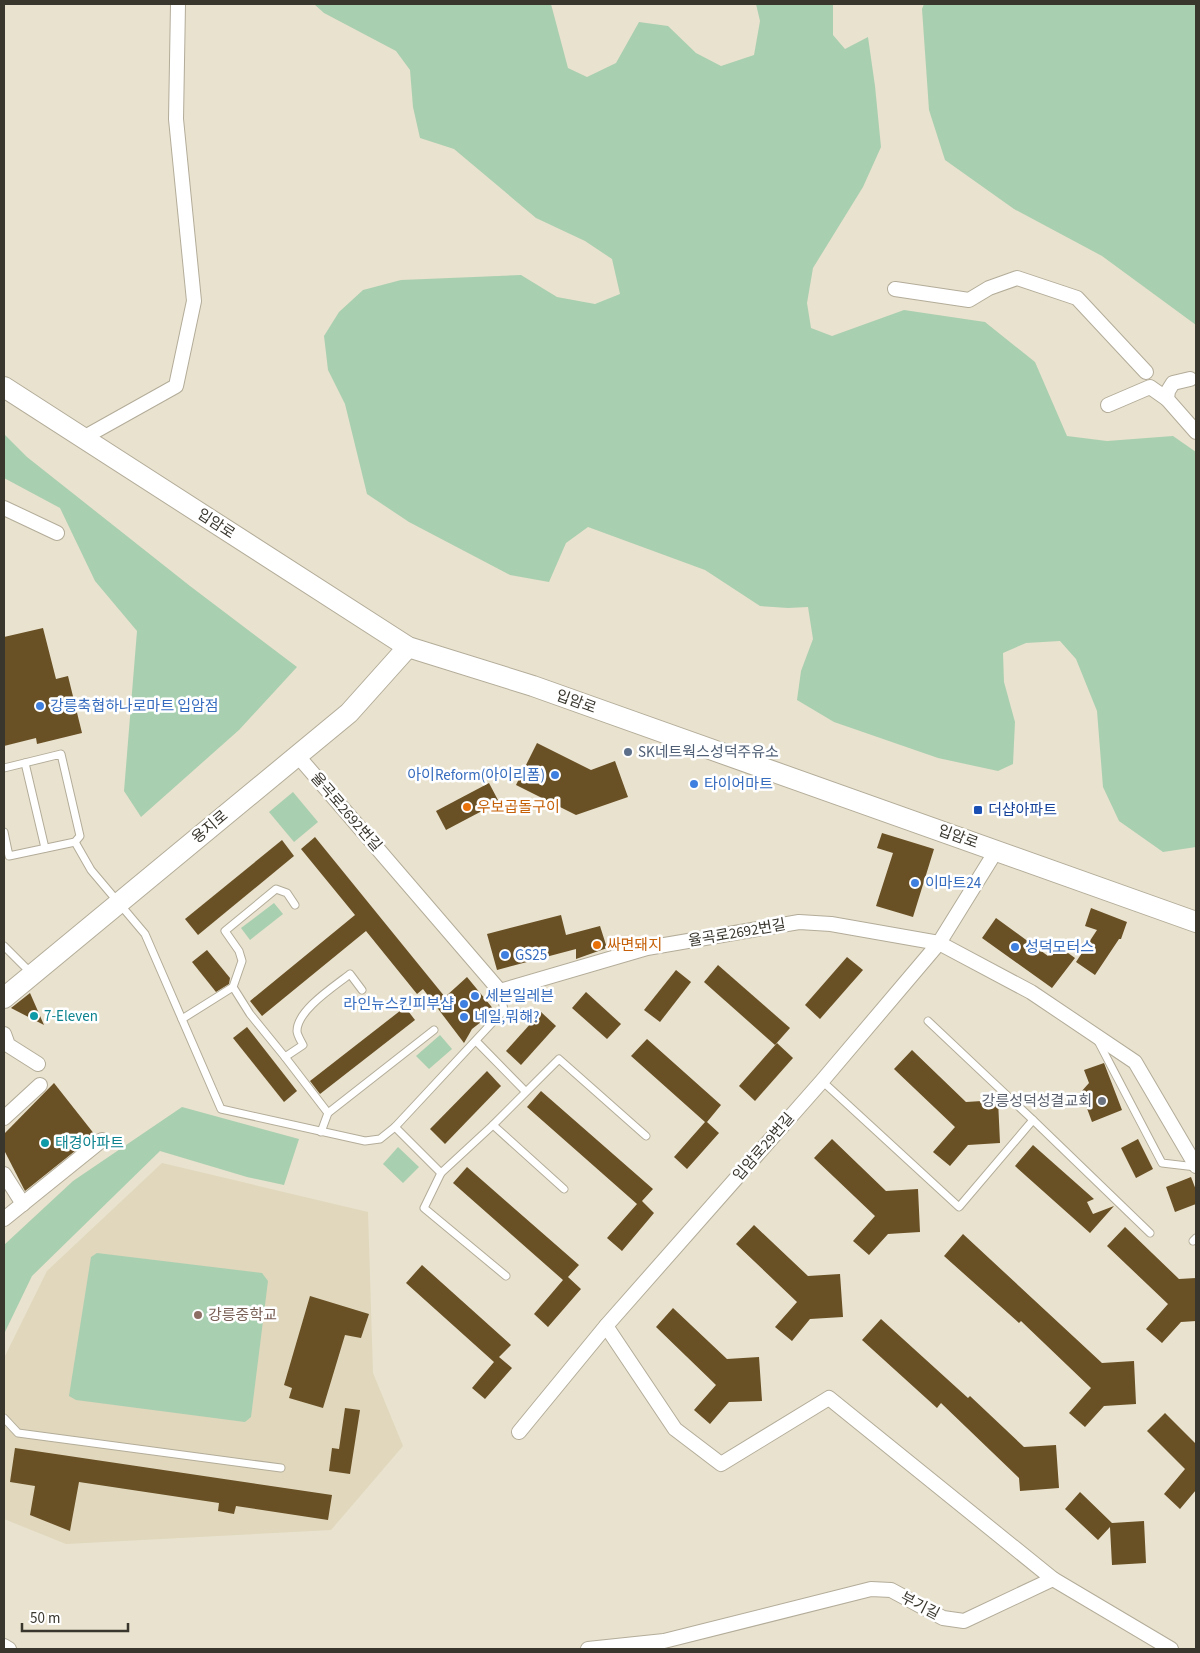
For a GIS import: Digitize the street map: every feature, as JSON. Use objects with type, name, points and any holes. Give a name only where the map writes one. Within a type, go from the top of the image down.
[{"type":"street","points":[[82,438],[176,386],[194,301],[176,120],[178,4]]},
{"type":"street","points":[[895,289],[969,300],[989,288],[1017,278],[1077,298],[1147,368],[1150,387],[1167,399],[1196,432]]},
{"type":"street","points":[[1167,399],[1168,391],[1173,383],[1190,379]]},
{"type":"street","name":"입암로","points":[[4,387],[408,647],[533,686],[1196,922]]},
{"type":"street","points":[[1108,404],[1150,387]]},
{"type":"street","points":[[4,508],[57,533]]},
{"type":"street","name":"용지로","points":[[4,998],[348,713],[408,647]]},
{"type":"street","name":"율곡로2692번길","points":[[297,755],[500,991],[647,948],[799,922],[831,924],[939,943],[1031,992],[1135,1062],[1196,1167]]},
{"type":"street","name":"입암로29번길","points":[[519,1432],[606,1326],[822,1082],[939,943],[996,851]]},
{"type":"street","points":[[4,1034],[8,1045],[38,1064]]},
{"type":"street","points":[[4,1118],[40,1084]]},
{"type":"street","points":[[4,1219],[102,1140]]},
{"type":"street","points":[[4,1174],[23,1204]]},
{"type":"street","points":[[606,1326],[675,1429],[720,1464],[829,1398],[1053,1579],[1171,1649]]},
{"type":"street","name":"부기길","points":[[588,1649],[665,1645],[871,1589],[891,1590],[943,1618],[964,1620],[1053,1579]]},
{"type":"street","points":[[4,1646],[9,1649]]},
{"type":"lane","points":[[4,768],[61,754],[80,836],[75,842],[7,856],[4,832]]},
{"type":"lane","points":[[25,763],[44,848]]},
{"type":"lane","points":[[75,842],[91,870],[144,934],[221,1109],[365,1141],[380,1139],[395,1127],[504,1010],[500,991]]},
{"type":"lane","points":[[182,1019],[233,987],[242,961],[239,951],[224,932],[276,889],[287,893],[296,905]]},
{"type":"lane","points":[[4,946],[33,974]]},
{"type":"lane","points":[[285,1057],[303,1045],[297,1032],[298,1024],[315,1000],[350,974],[362,990]]},
{"type":"lane","points":[[233,987],[328,1113]]},
{"type":"lane","points":[[928,1021],[1150,1233]]},
{"type":"lane","points":[[321,1132],[328,1113],[434,1030]]},
{"type":"lane","points":[[1094,1034],[1162,1163],[1196,1167]]},
{"type":"lane","points":[[476,1041],[525,1091]]},
{"type":"lane","points":[[506,1276],[424,1208],[441,1174],[493,1125],[559,1058],[646,1136]]},
{"type":"lane","points":[[822,1082],[959,1207],[1033,1120]]},
{"type":"lane","points":[[493,1125],[564,1189]]},
{"type":"lane","points":[[395,1127],[441,1174]]},
{"type":"lane","points":[[4,1418],[18,1433],[281,1468]]},
{"type":"shaded area","name":"강릉중학교","points":[[162,1163],[368,1212],[373,1373],[403,1446],[331,1530],[66,1544],[4,1519],[4,1358],[47,1271]]},
{"type":"green space","points":[[314,4],[551,4],[568,68],[587,77],[616,63],[639,22],[668,26],[696,53],[721,66],[754,55],[760,21],[756,4],[833,4],[833,35],[845,49],[868,37],[881,147],[863,187],[813,268],[807,303],[811,328],[832,336],[904,310],[985,322],[1035,362],[1067,436],[1107,441],[1173,436],[1196,452],[1196,847],[1163,852],[1119,821],[1103,787],[1097,711],[1076,659],[1060,641],[1026,643],[1003,653],[1004,682],[1015,722],[1013,764],[998,771],[938,758],[834,722],[797,700],[801,671],[813,639],[808,607],[760,606],[705,570],[588,527],[566,543],[549,582],[510,575],[409,522],[367,494],[345,404],[328,370],[324,336],[339,312],[363,290],[401,280],[521,275],[557,297],[595,304],[620,294],[612,259],[585,241],[536,218],[454,149],[420,138],[413,107],[410,70],[396,51],[324,13]]},
{"type":"green space","points":[[924,4],[1196,4],[1196,325],[1102,256],[1014,209],[945,160],[929,110],[922,9]]},
{"type":"green space","points":[[4,434],[27,457],[190,586],[297,667],[239,730],[141,817],[124,791],[137,631],[95,581],[60,508],[4,478]]},
{"type":"green space","points":[[293,792],[318,822],[294,842],[269,812]]},
{"type":"green space","points":[[274,903],[283,914],[250,940],[241,928]]},
{"type":"green space","points":[[440,1035],[452,1049],[429,1069],[416,1056]]},
{"type":"green space","points":[[182,1107],[299,1139],[284,1185],[247,1177],[160,1151],[32,1276],[4,1334],[4,1245],[73,1181]]},
{"type":"green space","points":[[398,1147],[419,1167],[403,1183],[383,1164]]},
{"type":"green space","points":[[97,1253],[262,1273],[268,1281],[251,1417],[245,1422],[76,1400],[69,1396],[91,1257]]},
{"type":"building","name":"강릉축협하나로마트 입암점","points":[[43,628],[56,679],[68,676],[82,733],[37,744],[36,738],[4,746],[4,637]]},
{"type":"building","points":[[537,743],[591,770],[615,761],[628,797],[576,815],[516,785]]},
{"type":"building","name":"우보곱돌구이","points":[[489,783],[499,802],[446,830],[436,811]]},
{"type":"building","points":[[882,833],[934,849],[913,917],[876,906],[893,853],[877,848]]},
{"type":"building","points":[[315,837],[445,997],[467,977],[495,1011],[472,1029],[464,1043],[423,989],[417,994],[366,931],[262,1016],[250,1001],[355,915],[301,849]]},
{"type":"building","points":[[282,840],[294,856],[198,935],[185,919]]},
{"type":"building","points":[[1091,908],[1127,922],[1121,939],[1119,939],[1095,975],[1076,962],[1097,930],[1085,926]]},
{"type":"building","points":[[561,915],[566,935],[600,926],[607,948],[576,959],[576,949],[497,970],[487,934]]},
{"type":"building","points":[[996,918],[1048,956],[1057,945],[1075,958],[1052,988],[982,938]]},
{"type":"building","points":[[207,950],[230,978],[229,984],[216,992],[192,962]]},
{"type":"building","points":[[847,957],[863,970],[820,1019],[805,1005]]},
{"type":"building","points":[[718,965],[790,1028],[775,1045],[704,982]]},
{"type":"building","points":[[676,970],[691,982],[660,1022],[644,1010]]},
{"type":"building","points":[[586,992],[621,1024],[607,1039],[572,1008]]},
{"type":"building","name":"7-Eleven","points":[[30,993],[44,1025],[11,1008]]},
{"type":"building","points":[[405,1007],[415,1020],[320,1094],[310,1081]]},
{"type":"building","points":[[541,1012],[556,1026],[521,1065],[506,1051]]},
{"type":"building","points":[[247,1027],[297,1091],[284,1102],[233,1038]]},
{"type":"building","points":[[647,1039],[721,1105],[707,1122],[719,1133],[687,1169],[674,1157],[705,1122],[631,1056]]},
{"type":"building","points":[[777,1043],[793,1058],[755,1101],[739,1086]]},
{"type":"building","points":[[912,1050],[966,1102],[998,1100],[1000,1143],[968,1145],[950,1166],[933,1152],[955,1127],[894,1069]]},
{"type":"building","name":"강릉성덕성결교회","points":[[1104,1063],[1122,1110],[1092,1122],[1081,1092],[1089,1083],[1084,1070]]},
{"type":"building","points":[[487,1071],[501,1086],[445,1144],[430,1129]]},
{"type":"building","name":"태경아파트","points":[[54,1083],[95,1135],[25,1191],[4,1150],[4,1134]]},
{"type":"building","points":[[541,1091],[653,1189],[642,1201],[654,1213],[622,1251],[607,1238],[637,1204],[527,1107]]},
{"type":"building","points":[[832,1139],[886,1191],[918,1189],[920,1232],[888,1234],[869,1255],[853,1241],[875,1216],[814,1158]]},
{"type":"building","points":[[1138,1139],[1153,1169],[1136,1178],[1121,1148]]},
{"type":"building","points":[[1033,1145],[1094,1199],[1087,1202],[1093,1214],[1114,1206],[1090,1233],[1015,1166]]},
{"type":"building","points":[[467,1167],[579,1265],[568,1277],[581,1289],[548,1327],[534,1314],[563,1280],[453,1183]]},
{"type":"building","points":[[1191,1177],[1196,1190],[1196,1204],[1175,1212],[1166,1187]]},
{"type":"building","points":[[754,1225],[808,1276],[840,1274],[843,1317],[810,1319],[792,1341],[775,1327],[797,1302],[736,1244]]},
{"type":"building","points":[[1125,1227],[1179,1279],[1196,1278],[1196,1321],[1181,1322],[1162,1343],[1146,1329],[1168,1304],[1107,1246]]},
{"type":"building","points":[[963,1234],[1102,1363],[1134,1361],[1136,1404],[1104,1406],[1085,1427],[1069,1413],[1091,1388],[1021,1321],[1019,1323],[944,1256]]},
{"type":"building","points":[[422,1265],[511,1345],[499,1357],[512,1368],[485,1399],[472,1388],[494,1362],[406,1283]]},
{"type":"building","points":[[310,1296],[369,1314],[361,1338],[345,1335],[323,1408],[289,1398],[292,1388],[284,1385]]},
{"type":"building","points":[[673,1308],[727,1359],[759,1357],[762,1401],[729,1402],[710,1424],[694,1410],[716,1385],[656,1327]]},
{"type":"building","points":[[881,1319],[968,1398],[970,1396],[1024,1447],[1056,1445],[1059,1488],[1020,1491],[1019,1478],[941,1403],[937,1408],[862,1340]]},
{"type":"building","points":[[345,1408],[360,1410],[350,1474],[329,1471],[332,1448],[339,1449]]},
{"type":"building","points":[[1165,1413],[1196,1444],[1196,1490],[1180,1509],[1164,1494],[1185,1469],[1147,1431]]},
{"type":"building","points":[[15,1448],[332,1495],[328,1520],[236,1506],[234,1514],[218,1511],[219,1503],[79,1482],[70,1531],[30,1515],[35,1486],[10,1482]]},
{"type":"building","points":[[1080,1492],[1112,1523],[1144,1521],[1146,1563],[1112,1565],[1110,1527],[1098,1540],[1065,1509]]},
{"type":"place","name":"강릉축협하나로마트 입암점","points":[[40,706]]},
{"type":"place","name":"SK네트웍스성덕주유소","points":[[628,752]]},
{"type":"place","name":"아이Reform(아이리폼)","points":[[555,775]]},
{"type":"place","name":"타이어마트","points":[[694,784]]},
{"type":"place","name":"우보곱돌구이","points":[[467,807]]},
{"type":"place","name":"더샵아파트","points":[[978,810]]},
{"type":"place","name":"이마트24","points":[[915,883]]},
{"type":"place","name":"싸면돼지","points":[[597,945]]},
{"type":"place","name":"성덕모터스","points":[[1015,947]]},
{"type":"place","name":"GS25","points":[[505,955]]},
{"type":"place","name":"세븐일레븐","points":[[475,996]]},
{"type":"place","name":"라인뉴스킨피부샵","points":[[464,1004]]},
{"type":"place","name":"7-Eleven","points":[[34,1016]]},
{"type":"place","name":"네일,뭐해?","points":[[464,1017]]},
{"type":"place","name":"강릉성덕성결교회","points":[[1102,1101]]},
{"type":"place","name":"태경아파트","points":[[45,1143]]},
{"type":"place","name":"강릉중학교","points":[[198,1315]]}]
